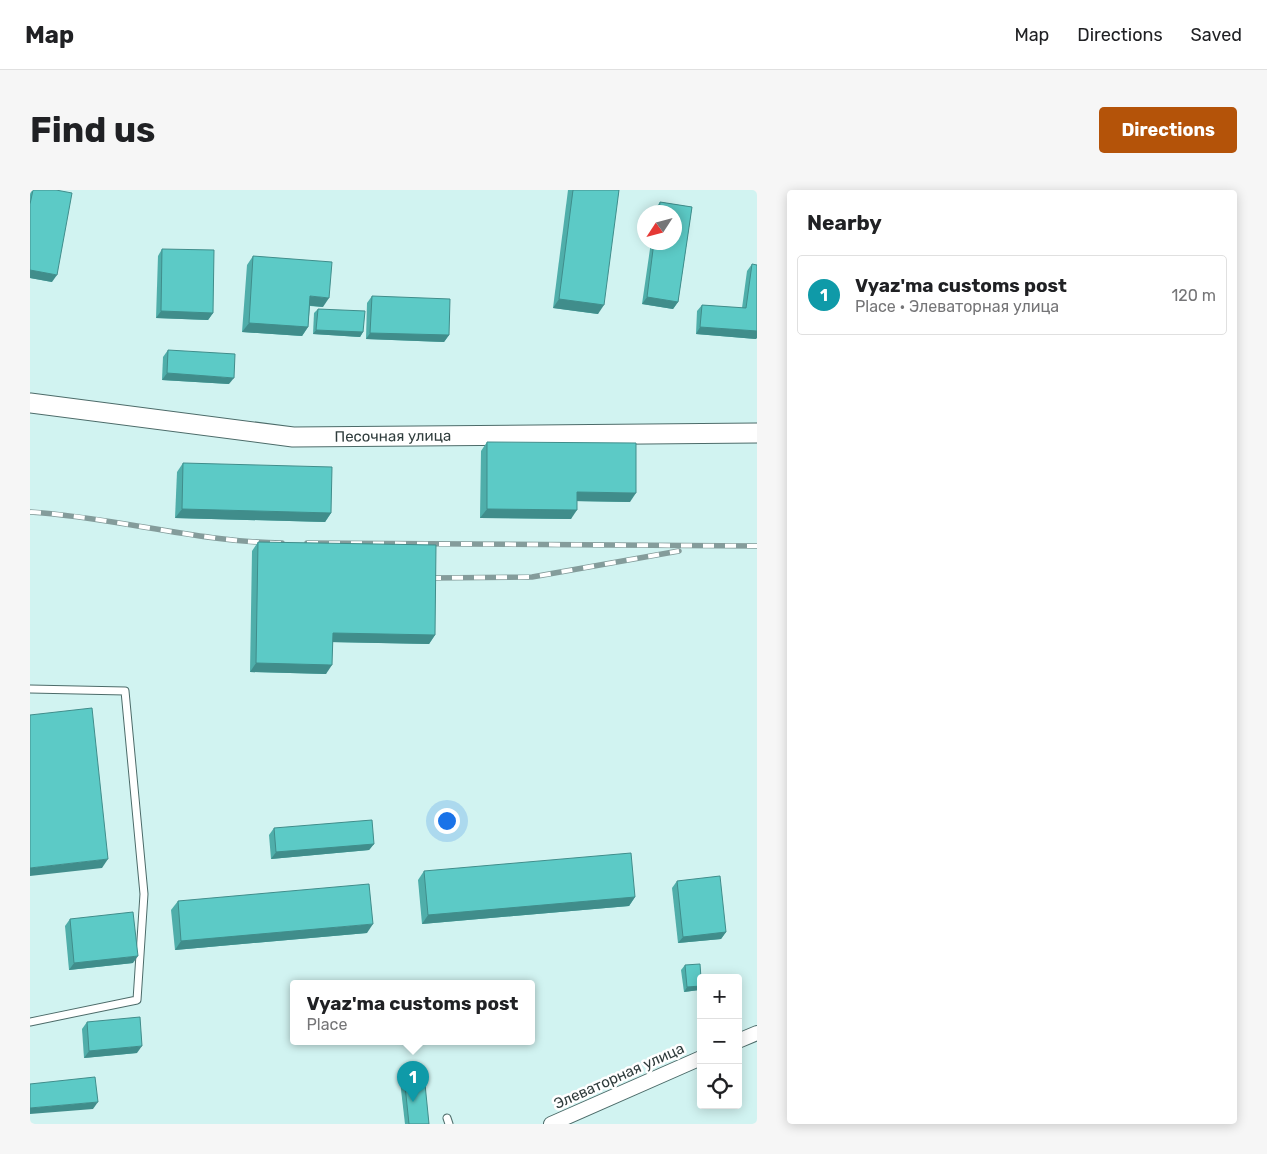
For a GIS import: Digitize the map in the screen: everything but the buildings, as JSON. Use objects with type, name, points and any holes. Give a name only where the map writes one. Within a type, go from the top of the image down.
[{"type":"street","name":"Песочная улица","points":[[30,403],[293,437],[757,433]]},
{"type":"street","points":[[742,1039],[757,1033]]},
{"type":"street","name":"Элеваторная улица","points":[[551,1124],[697,1060]]},
{"type":"lane","points":[[30,689],[125,692],[144,894],[137,1000],[30,1022]]},
{"type":"railway","points":[[30,512],[93,519],[250,542],[282,543]]},
{"type":"railway","points":[[307,543],[757,546]]},
{"type":"railway","points":[[430,578],[532,577],[679,551]]},
{"type":"place","name":"Vyaz'ma customs post","points":[[413,1102]]}]
